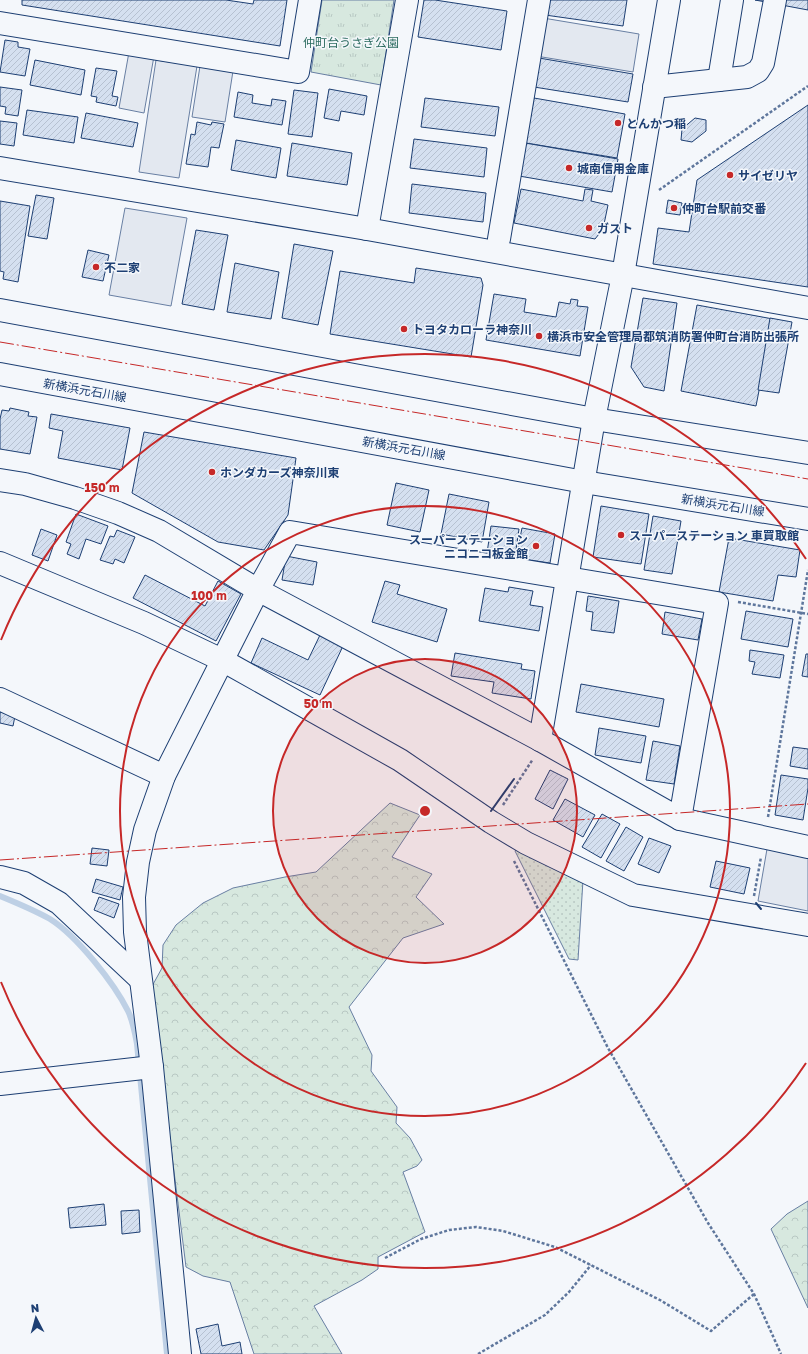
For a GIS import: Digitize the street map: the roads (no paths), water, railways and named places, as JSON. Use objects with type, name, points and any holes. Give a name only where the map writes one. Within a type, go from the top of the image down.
[{"type":"street","points":[[0,23],[298,72],[310,0]]},
{"type":"street","points":[[367,229],[407,0]]},
{"type":"street","points":[[499,239],[539,0]]},
{"type":"street","points":[[540,740],[594,419],[623,275],[669,0]]},
{"type":"street","points":[[719,80],[732,0]]},
{"type":"street","points":[[654,87],[747,77],[758,71],[763,63],[775,0]]},
{"type":"street","points":[[0,168],[367,229],[808,308]]},
{"type":"street","points":[[0,310],[594,419],[808,453]]},
{"type":"street","name":"新横浜元石川線","points":[[0,374],[584,482],[808,519]]},
{"type":"street","points":[[0,480],[24,484],[75,498],[118,512],[159,531],[258,590],[540,740],[680,819],[808,847]]},
{"type":"street","points":[[180,1354],[142,1068],[140,979],[134,897],[138,862],[145,830],[164,776],[258,590],[290,532],[717,603],[680,819]]},
{"type":"street","points":[[0,563],[144,623],[222,660],[400,760],[491,822],[526,843],[633,895],[808,925]]},
{"type":"street","points":[[0,699],[164,776]]},
{"type":"street","points":[[0,877],[24,883],[59,903],[140,979]]},
{"type":"street","points":[[0,1084],[142,1068]]},
{"type":"waterway","points":[[0,896],[50,919],[72,937],[94,961],[114,987],[128,1011],[134,1027],[137,1044],[167,1354]]},
{"type":"place","name":"とんかつ稲","points":[[618,123]]},
{"type":"place","name":"城南信用金庫","points":[[569,168]]},
{"type":"place","name":"サイゼリヤ","points":[[730,175]]},
{"type":"place","name":"仲町台駅前交番","points":[[674,208]]},
{"type":"place","name":"ガスト","points":[[589,228]]},
{"type":"place","name":"不二家","points":[[96,267]]},
{"type":"place","name":"トヨタカローラ神奈川","points":[[404,329]]},
{"type":"place","name":"横浜市安全管理局都筑消防署仲町台消防出張所","points":[[539,336]]},
{"type":"place","name":"ホンダカーズ神奈川東","points":[[212,472]]},
{"type":"place","name":"スーパーステーション 車買取館","points":[[621,535]]},
{"type":"place","name":"スーパーステーション ニコニコ板金館","points":[[536,546]]},
{"type":"park label","name":"仲町台うさぎ公園","points":[[351,42]]}]
